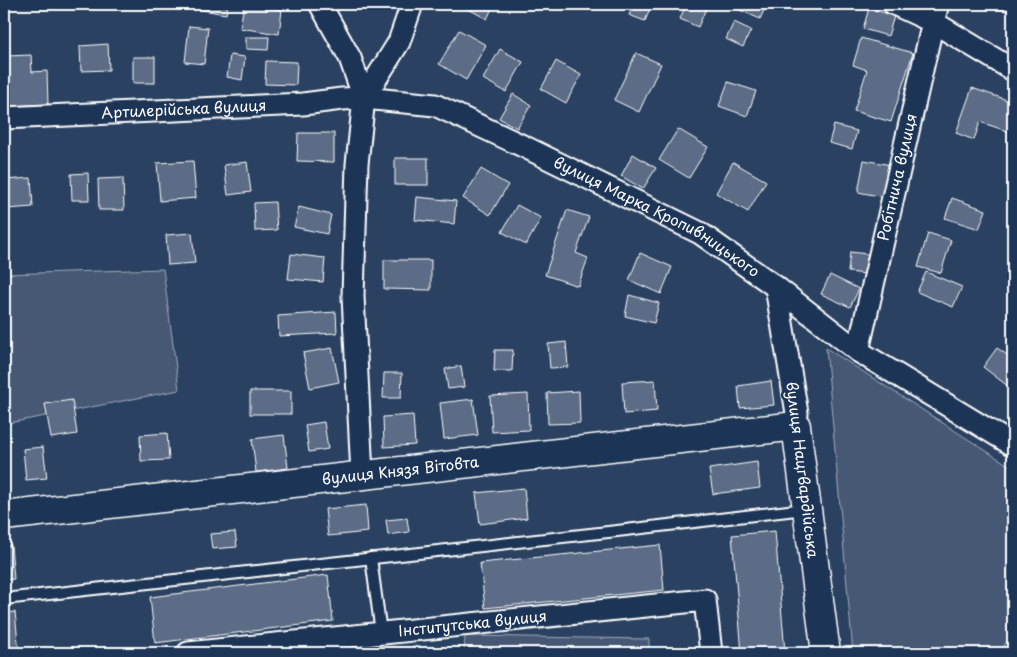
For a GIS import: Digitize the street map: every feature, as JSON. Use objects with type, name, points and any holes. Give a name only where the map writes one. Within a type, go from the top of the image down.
[{"type":"street","points":[[320,4],[350,58],[364,98],[357,164],[353,296],[362,475]]},
{"type":"street","points":[[364,98],[399,42],[412,4]]},
{"type":"street","points":[[894,4],[935,13],[1013,70]]},
{"type":"street","name":"Робітнича вулиця","points":[[858,352],[935,13]]},
{"type":"street","name":"Артилерійська вулиця","points":[[4,118],[303,104],[364,98]]},
{"type":"street","name":"вулиця Марка Кропивницького","points":[[364,98],[434,106],[525,147],[700,233],[776,287],[858,352],[1013,445]]},
{"type":"street","name":"вулиця Нацгвардійська","points":[[776,287],[797,413],[796,426],[826,653]]},
{"type":"street","name":"вулиця Князя Вітовта","points":[[4,516],[796,426]]},
{"type":"street","name":"Інститутська вулиця","points":[[188,653],[705,600],[711,653]]},
{"type":"lane","points":[[4,599],[807,508]]},
{"type":"lane","points":[[371,558],[382,633]]},
{"type":"shaded area","points":[[163,269],[179,390],[4,424],[4,274]]},
{"type":"shaded area","points":[[826,348],[1013,468],[1013,633],[999,653],[853,653]]},
{"type":"shaded area","points":[[465,636],[649,639],[649,653],[464,653]]},
{"type":"building","points":[[192,4],[228,4],[226,14],[191,8]]},
{"type":"building","points":[[244,4],[282,10],[279,34],[240,28]]},
{"type":"building","points":[[380,4],[405,4],[400,13]]},
{"type":"building","points":[[459,4],[494,4],[487,19]]},
{"type":"building","points":[[634,4],[652,4],[645,21],[629,15]]},
{"type":"building","points":[[686,4],[708,4],[698,27],[680,19]]},
{"type":"building","points":[[732,4],[767,4],[760,19],[731,6]]},
{"type":"building","points":[[1013,4],[1013,13],[987,5]]},
{"type":"building","points":[[869,8],[894,16],[888,36],[863,29]]},
{"type":"building","points":[[734,22],[751,30],[743,47],[726,39]]},
{"type":"building","points":[[189,26],[208,28],[204,64],[185,62]]},
{"type":"building","points":[[459,30],[486,45],[466,80],[439,64]]},
{"type":"building","points":[[246,37],[269,37],[268,50],[246,49]]},
{"type":"building","points":[[861,38],[913,53],[891,122],[854,111],[867,70],[853,65]]},
{"type":"building","points":[[108,44],[109,70],[81,71],[80,46]]},
{"type":"building","points":[[500,49],[523,62],[506,92],[483,79]]},
{"type":"building","points":[[636,53],[661,64],[639,112],[614,100]]},
{"type":"building","points":[[31,55],[32,72],[47,71],[48,104],[9,106],[7,56]]},
{"type":"building","points":[[230,55],[245,57],[242,80],[227,77]]},
{"type":"building","points":[[133,57],[155,57],[155,83],[133,83]]},
{"type":"building","points":[[266,61],[297,62],[296,85],[265,84]]},
{"type":"building","points":[[556,61],[581,75],[566,103],[541,89]]},
{"type":"building","points":[[728,82],[756,91],[747,116],[719,106]]},
{"type":"building","points":[[972,88],[1013,102],[1013,133],[980,122],[974,140],[956,133]]},
{"type":"building","points":[[513,94],[531,105],[517,128],[499,118]]},
{"type":"building","points":[[834,125],[857,131],[852,149],[829,143]]},
{"type":"building","points":[[678,129],[708,147],[689,178],[659,160]]},
{"type":"building","points":[[298,133],[334,133],[334,162],[297,161]]},
{"type":"building","points":[[633,154],[656,168],[643,189],[621,176]]},
{"type":"building","points":[[395,158],[428,158],[428,185],[395,185]]},
{"type":"building","points":[[864,160],[891,165],[884,197],[858,192]]},
{"type":"building","points":[[193,161],[196,198],[160,201],[157,163]]},
{"type":"building","points":[[247,162],[251,192],[228,195],[224,165]]},
{"type":"building","points":[[733,162],[766,181],[748,212],[716,193]]},
{"type":"building","points":[[481,169],[508,185],[490,215],[463,198]]},
{"type":"building","points":[[88,173],[89,200],[72,200],[71,174]]},
{"type":"building","points":[[31,178],[33,207],[7,209],[5,180]]},
{"type":"building","points":[[123,178],[124,210],[99,210],[98,179]]},
{"type":"building","points":[[417,197],[456,201],[454,224],[415,220]]},
{"type":"building","points":[[952,198],[986,210],[979,229],[945,218]]},
{"type":"building","points":[[275,202],[277,230],[255,231],[254,203]]},
{"type":"building","points":[[517,205],[541,218],[526,245],[502,232]]},
{"type":"building","points":[[299,207],[331,215],[327,234],[294,227]]},
{"type":"building","points":[[567,210],[589,217],[576,253],[588,258],[578,286],[545,275]]},
{"type":"building","points":[[192,233],[195,263],[168,265],[166,235]]},
{"type":"building","points":[[928,233],[951,240],[941,273],[918,267]]},
{"type":"building","points":[[850,252],[868,254],[866,274],[848,272]]},
{"type":"building","points":[[640,253],[672,267],[661,294],[629,280]]},
{"type":"building","points":[[291,254],[325,258],[323,282],[288,279]]},
{"type":"building","points":[[384,260],[431,260],[431,290],[384,289]]},
{"type":"building","points":[[926,272],[962,287],[953,307],[917,292]]},
{"type":"building","points":[[830,275],[859,289],[850,307],[821,294]]},
{"type":"building","points":[[629,295],[659,303],[654,323],[625,316]]},
{"type":"building","points":[[336,312],[337,333],[279,336],[278,316]]},
{"type":"building","points":[[566,342],[568,367],[550,368],[548,344]]},
{"type":"building","points":[[332,348],[339,382],[310,388],[303,353]]},
{"type":"building","points":[[997,348],[1013,359],[1013,381],[1009,387],[983,367]]},
{"type":"building","points":[[495,350],[513,350],[512,371],[494,371]]},
{"type":"building","points":[[461,366],[464,387],[448,389],[445,369]]},
{"type":"building","points":[[384,373],[402,373],[401,398],[383,398]]},
{"type":"building","points":[[655,380],[657,411],[624,414],[622,382]]},
{"type":"building","points":[[771,381],[774,405],[740,408],[738,386]]},
{"type":"building","points":[[250,391],[291,391],[291,414],[250,414]]},
{"type":"building","points":[[579,391],[580,423],[548,424],[547,393]]},
{"type":"building","points":[[528,394],[529,430],[492,432],[490,396]]},
{"type":"building","points":[[473,399],[478,435],[444,439],[440,403]]},
{"type":"building","points":[[72,400],[77,434],[51,438],[45,404]]},
{"type":"building","points":[[413,415],[415,445],[384,447],[383,417]]},
{"type":"building","points":[[324,422],[328,449],[309,452],[305,425]]},
{"type":"building","points":[[167,433],[169,460],[141,461],[140,435]]},
{"type":"building","points":[[284,435],[288,468],[256,472],[252,439]]},
{"type":"building","points":[[43,447],[47,478],[26,480],[23,449]]},
{"type":"building","points":[[757,462],[760,488],[713,494],[709,469]]},
{"type":"building","points":[[524,488],[527,518],[480,524],[476,493]]},
{"type":"building","points":[[366,505],[368,532],[328,536],[325,509]]},
{"type":"building","points":[[407,518],[409,532],[388,535],[386,520]]},
{"type":"building","points":[[775,531],[785,653],[742,653],[732,535]]},
{"type":"building","points":[[235,532],[237,547],[212,549],[210,534]]},
{"type":"building","points":[[11,545],[14,579],[4,580],[4,546]]},
{"type":"building","points":[[660,545],[664,590],[485,608],[480,563]]},
{"type":"building","points":[[328,575],[333,621],[155,643],[150,597]]},
{"type":"building","points":[[15,612],[19,653],[4,653],[4,613]]}]
